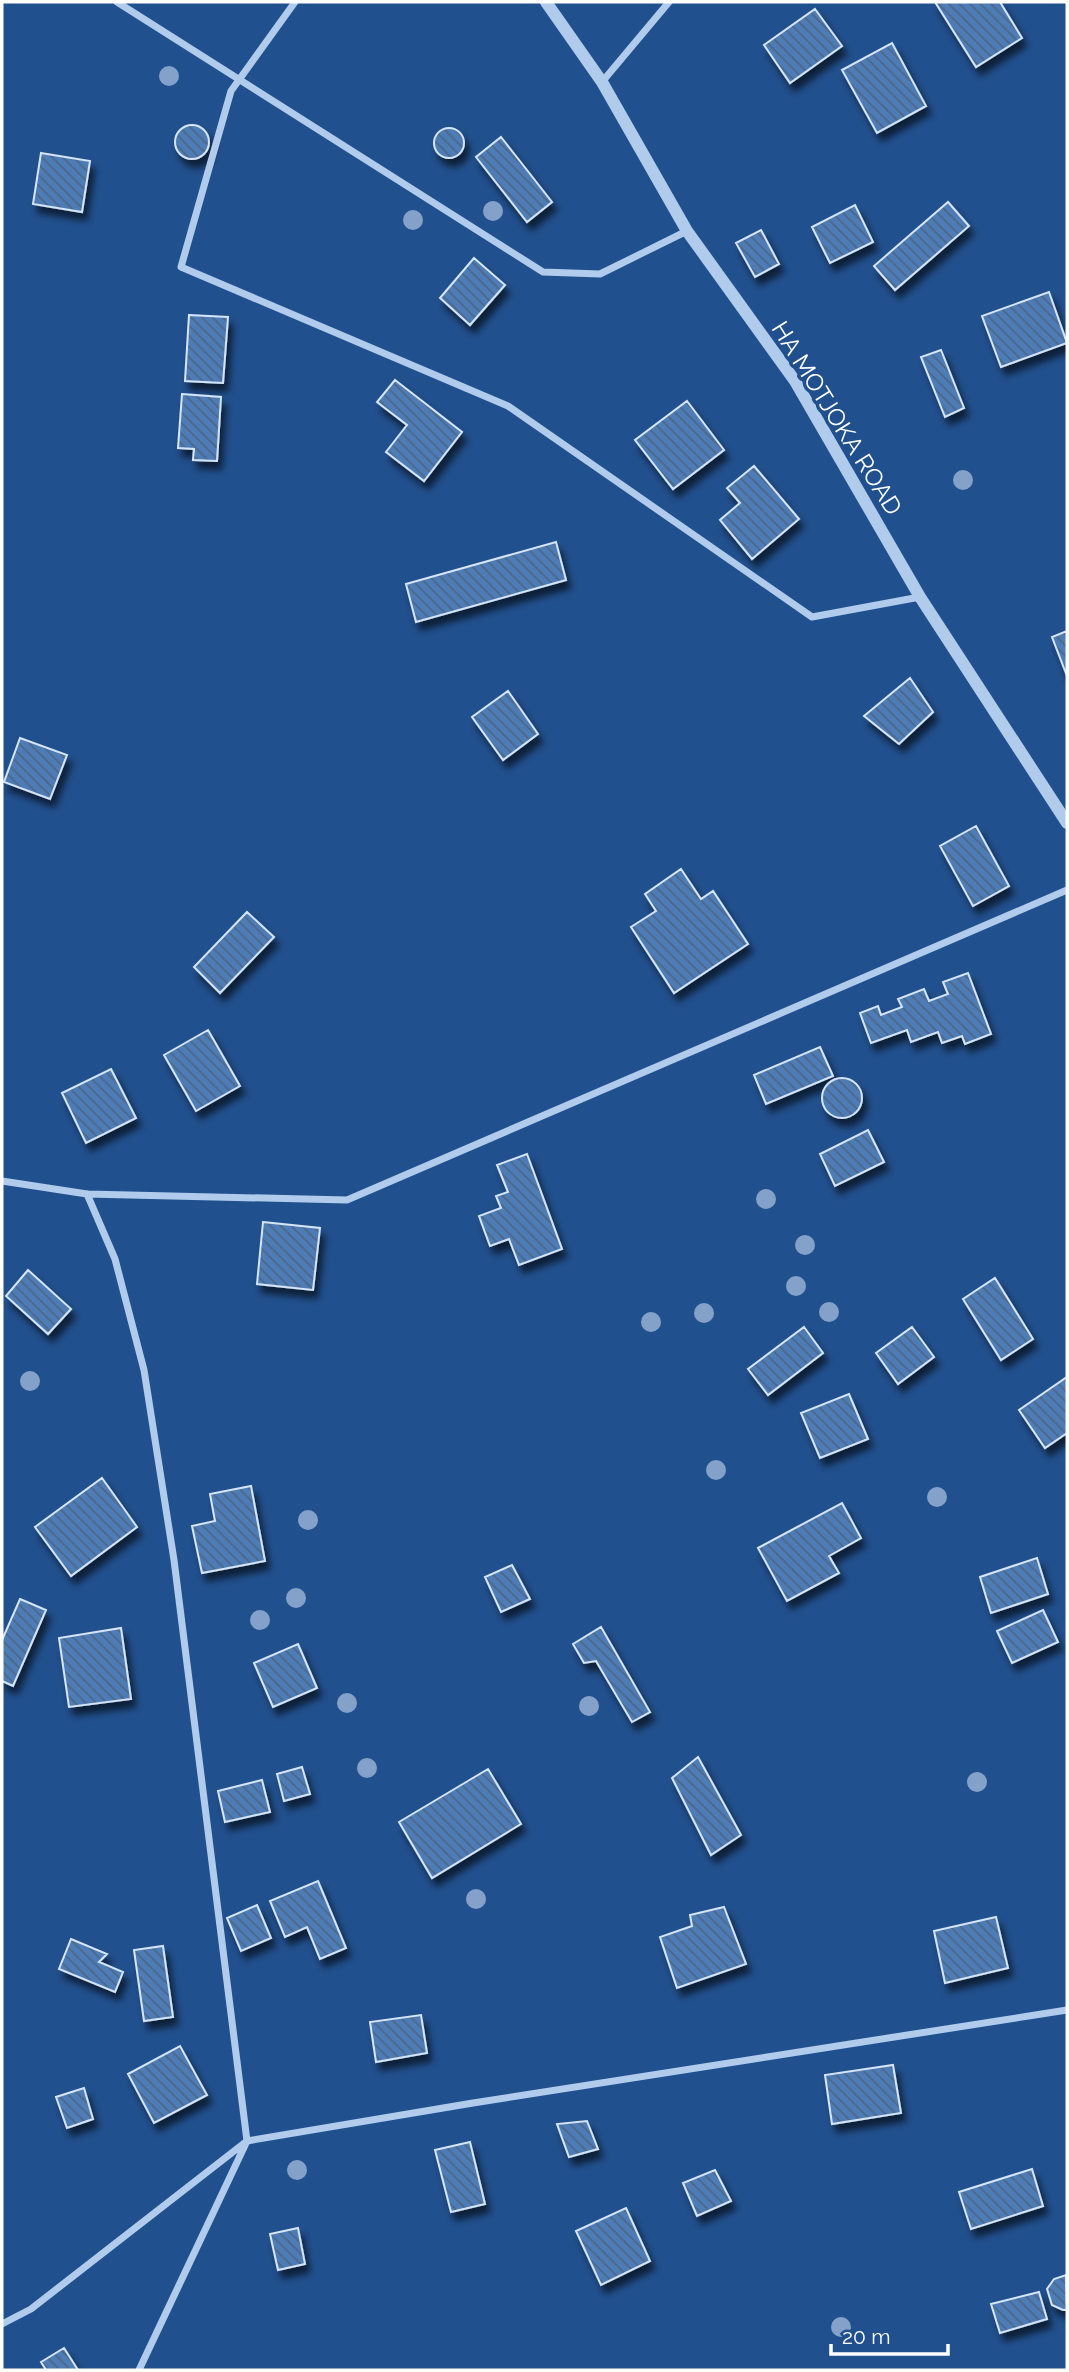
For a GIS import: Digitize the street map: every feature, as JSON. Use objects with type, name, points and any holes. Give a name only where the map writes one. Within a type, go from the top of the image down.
[{"type":"street","points":[[117,2],[542,272],[600,274],[687,231]]},
{"type":"street","points":[[295,2],[231,91],[181,267],[508,407],[812,617],[920,597]]},
{"type":"street","name":"HA MOTJOKA ROAD","points":[[546,2],[602,82],[687,231],[795,381],[920,597],[1067,824]]},
{"type":"street","points":[[602,82],[669,2]]},
{"type":"street","points":[[2,1181],[87,1194],[347,1200],[1067,890]]},
{"type":"street","points":[[87,1194],[115,1259],[144,1370],[174,1560],[247,2141],[139,2370]]},
{"type":"street","points":[[2,2324],[30,2309],[247,2141],[473,2102],[1067,2010]]},
{"type":"building","points":[[935,2],[1000,2],[1022,38],[976,67]]},
{"type":"building","points":[[815,9],[842,46],[790,83],[764,45]]},
{"type":"building","points":[[892,43],[926,106],[877,133],[842,70]]},
{"type":"building","points":[[192,125],[204,130],[209,142],[204,154],[192,159],[180,154],[175,142],[180,130]]},
{"type":"building","points":[[449,128],[455,129],[463,137],[463,149],[455,157],[449,158],[443,157],[435,149],[434,143],[435,137],[443,129]]},
{"type":"building","points":[[501,137],[552,202],[527,222],[476,157]]},
{"type":"building","points":[[41,153],[90,161],[82,212],[33,204]]},
{"type":"building","points":[[948,202],[969,226],[895,290],[874,266]]},
{"type":"building","points":[[855,205],[873,242],[830,263],[812,227]]},
{"type":"building","points":[[761,230],[779,264],[755,277],[736,243]]},
{"type":"building","points":[[474,258],[505,285],[470,325],[440,298]]},
{"type":"building","points":[[1049,292],[1067,343],[1001,367],[982,316]]},
{"type":"building","points":[[189,315],[228,317],[223,383],[185,381]]},
{"type":"building","points":[[941,350],[964,408],[945,417],[921,357]]},
{"type":"building","points":[[395,380],[462,432],[424,481],[386,452],[407,425],[377,402]]},
{"type":"building","points":[[182,394],[221,397],[217,461],[193,460],[194,449],[178,448]]},
{"type":"building","points":[[687,401],[724,450],[673,489],[635,440]]},
{"type":"building","points":[[754,466],[799,519],[752,559],[720,520],[740,503],[727,488]]},
{"type":"building","points":[[556,542],[566,580],[416,622],[406,584]]},
{"type":"building","points":[[1067,631],[1067,676],[1052,637]]},
{"type":"building","points":[[910,678],[933,712],[899,744],[864,716]]},
{"type":"building","points":[[508,691],[538,734],[503,760],[472,717]]},
{"type":"building","points":[[20,738],[67,755],[50,799],[4,782]]},
{"type":"building","points":[[976,826],[1009,886],[973,906],[940,846]]},
{"type":"building","points":[[681,869],[701,899],[713,891],[748,944],[674,993],[631,927],[656,911],[645,894]]},
{"type":"building","points":[[247,912],[274,937],[220,993],[194,967]]},
{"type":"building","points":[[968,973],[991,1034],[965,1044],[962,1036],[942,1043],[938,1032],[911,1042],[907,1030],[871,1043],[860,1013],[878,1006],[881,1015],[902,1007],[898,999],[924,989],[929,1001],[948,994],[943,982]]},
{"type":"building","points":[[208,1030],[240,1086],[196,1111],[164,1055]]},
{"type":"building","points":[[820,1047],[833,1076],[766,1104],[754,1075]]},
{"type":"building","points":[[111,1069],[136,1118],[86,1143],[62,1093]]},
{"type":"building","points":[[842,1078],[856,1084],[862,1098],[856,1112],[842,1118],[828,1112],[822,1098],[828,1084]]},
{"type":"building","points":[[868,1130],[884,1162],[835,1186],[820,1154]]},
{"type":"building","points":[[527,1154],[562,1249],[519,1265],[509,1239],[490,1246],[479,1216],[501,1208],[496,1196],[508,1192],[497,1165]]},
{"type":"building","points":[[263,1222],[320,1228],[313,1290],[257,1284]]},
{"type":"building","points":[[28,1270],[71,1309],[48,1334],[6,1296]]},
{"type":"building","points":[[995,1278],[1033,1339],[1001,1360],[963,1299]]},
{"type":"building","points":[[804,1327],[823,1353],[768,1395],[748,1369]]},
{"type":"building","points":[[912,1327],[934,1357],[898,1384],[876,1353]]},
{"type":"building","points":[[1067,1377],[1067,1433],[1045,1448],[1019,1410]]},
{"type":"building","points":[[849,1394],[868,1439],[820,1458],[801,1413]]},
{"type":"building","points":[[102,1478],[137,1527],[71,1576],[35,1527]]},
{"type":"building","points":[[251,1486],[265,1561],[202,1573],[192,1526],[215,1521],[210,1494]]},
{"type":"building","points":[[842,1503],[861,1538],[829,1556],[839,1573],[787,1601],[758,1548]]},
{"type":"building","points":[[1037,1558],[1048,1594],[991,1613],[980,1577]]},
{"type":"building","points":[[512,1565],[530,1599],[501,1612],[485,1577]]},
{"type":"building","points":[[20,1599],[46,1610],[13,1686],[2,1681],[2,1640]]},
{"type":"building","points":[[1043,1610],[1058,1642],[1012,1663],[997,1631]]},
{"type":"building","points":[[601,1627],[650,1712],[632,1722],[596,1661],[584,1663],[573,1644]]},
{"type":"building","points":[[121,1628],[131,1699],[69,1707],[59,1638]]},
{"type":"building","points":[[298,1644],[317,1688],[273,1707],[254,1663]]},
{"type":"building","points":[[698,1757],[741,1835],[711,1855],[672,1778]]},
{"type":"building","points":[[302,1767],[310,1794],[284,1801],[277,1774]]},
{"type":"building","points":[[488,1769],[521,1824],[432,1878],[399,1822]]},
{"type":"building","points":[[262,1780],[270,1812],[225,1822],[218,1791]]},
{"type":"building","points":[[318,1881],[346,1948],[320,1959],[307,1927],[285,1937],[270,1901]]},
{"type":"building","points":[[257,1905],[271,1938],[241,1951],[227,1918]]},
{"type":"building","points":[[724,1907],[746,1964],[677,1988],[660,1937],[692,1926],[690,1915]]},
{"type":"building","points":[[996,1917],[1008,1968],[945,1983],[934,1931]]},
{"type":"building","points":[[71,1939],[107,1954],[99,1962],[123,1972],[115,1992],[59,1969]]},
{"type":"building","points":[[163,1946],[173,2017],[144,2021],[134,1950]]},
{"type":"building","points":[[421,2015],[427,2053],[376,2062],[370,2022]]},
{"type":"building","points":[[180,2046],[207,2095],[154,2123],[128,2074]]},
{"type":"building","points":[[893,2065],[901,2113],[832,2124],[825,2075]]},
{"type":"building","points":[[84,2088],[93,2119],[67,2128],[56,2097]]},
{"type":"building","points":[[587,2121],[598,2149],[569,2157],[557,2124]]},
{"type":"building","points":[[470,2142],[485,2204],[451,2212],[435,2150]]},
{"type":"building","points":[[1032,2169],[1043,2206],[971,2229],[959,2192]]},
{"type":"building","points":[[715,2170],[731,2201],[697,2216],[683,2183]]},
{"type":"building","points":[[626,2208],[650,2261],[601,2285],[576,2231]]},
{"type":"building","points":[[298,2228],[305,2264],[278,2270],[270,2234]]},
{"type":"building","points":[[1066,2275],[1067,2310],[1063,2310],[1052,2305],[1047,2289],[1054,2279]]},
{"type":"building","points":[[1039,2292],[1047,2319],[1000,2333],[991,2304]]},
{"type":"building","points":[[64,2348],[78,2370],[46,2370],[41,2362]]}]
